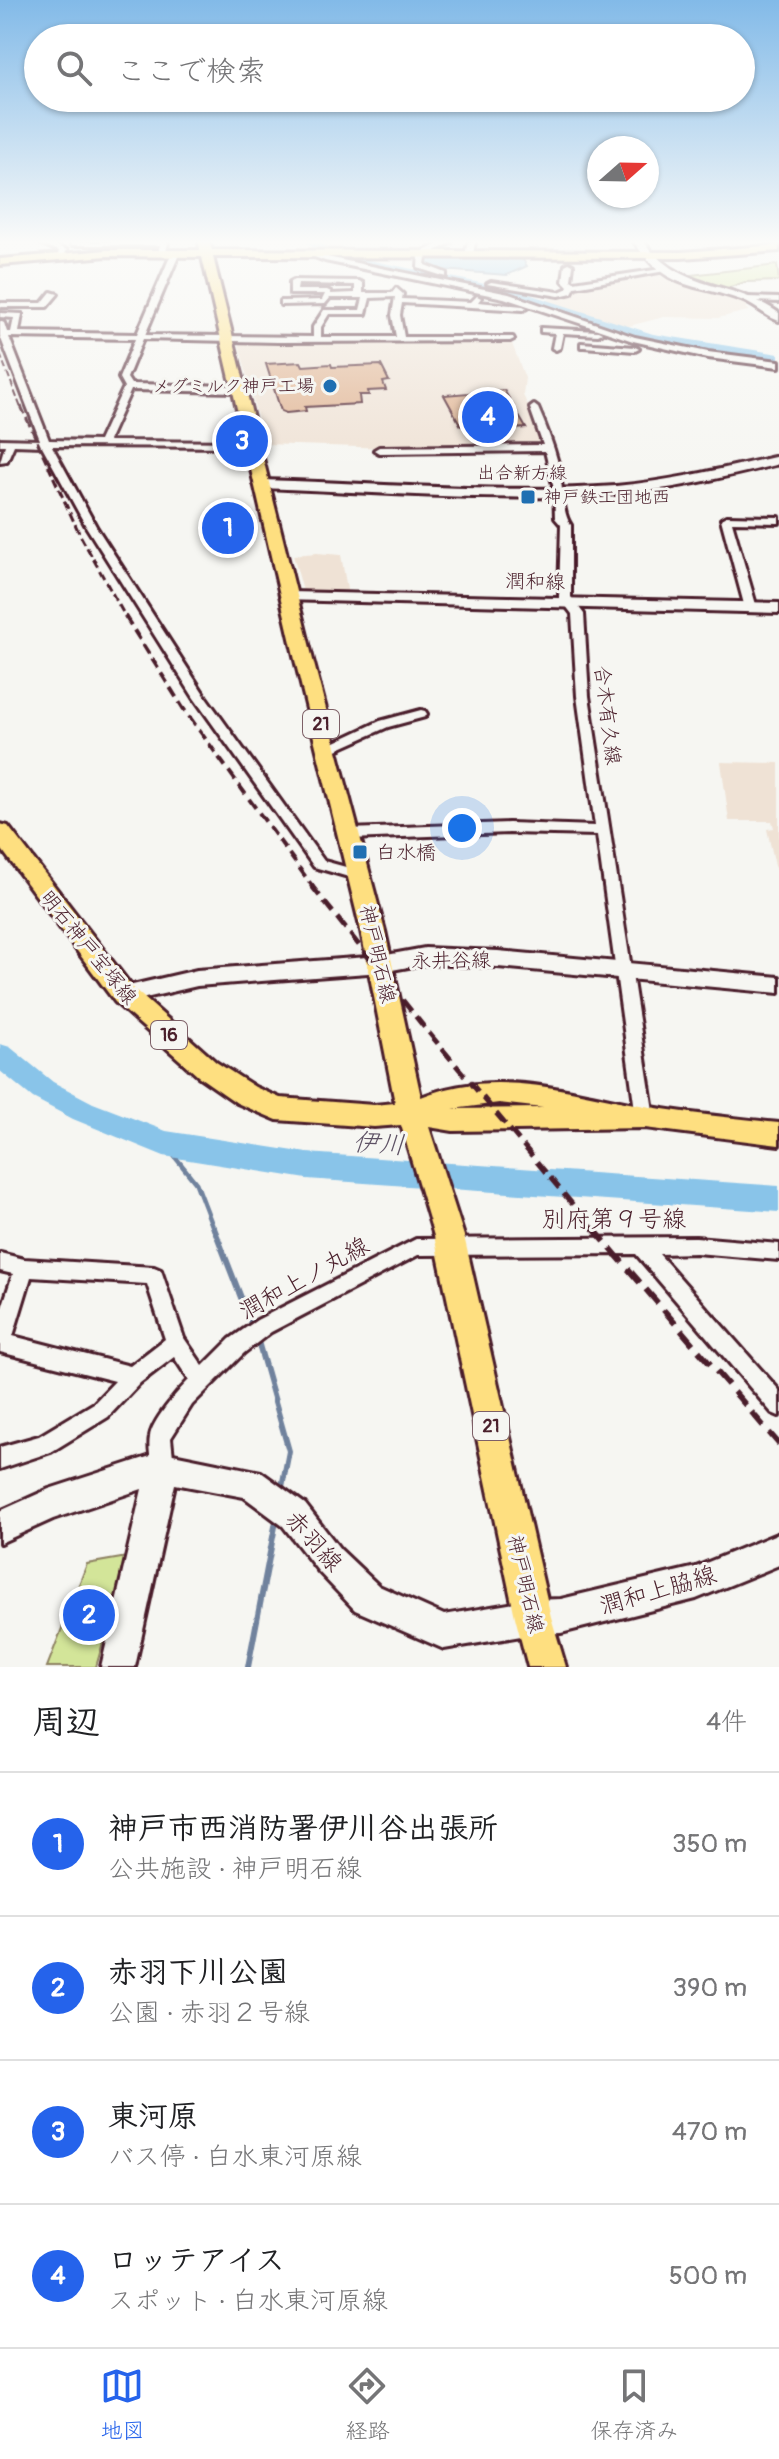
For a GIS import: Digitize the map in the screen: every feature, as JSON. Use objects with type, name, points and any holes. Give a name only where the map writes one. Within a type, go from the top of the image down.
[{"type":"main road","name":"神戸明石線","points":[[223,320],[261,484],[381,964],[415,1123],[449,1240],[533,1617],[547,1667]]},
{"type":"main road","name":"明石神戸宝塚線","points":[[0,831],[124,995],[207,1069],[246,1095],[277,1109],[374,1116],[415,1123],[645,1117],[779,1134]]},
{"type":"street","points":[[128,387],[123,378],[147,320]]},
{"type":"street","points":[[317,338],[319,320]]},
{"type":"street","points":[[397,320],[400,339]]},
{"type":"street","points":[[569,320],[634,344]]},
{"type":"street","points":[[544,330],[564,328],[634,344]]},
{"type":"street","points":[[556,348],[564,328]]},
{"type":"street","points":[[359,875],[319,864],[200,698],[92,528],[45,442],[6,330],[139,338],[510,339]]},
{"type":"street","points":[[594,333],[588,346],[634,344],[779,364]]},
{"type":"street","points":[[128,387],[239,389]]},
{"type":"street","points":[[102,444],[128,387]]},
{"type":"street","name":"合木有久線","points":[[534,408],[550,448],[561,491],[560,518],[566,525],[565,597],[578,614],[583,696],[645,1117]]},
{"type":"street","points":[[0,459],[4,459],[6,442],[253,445]]},
{"type":"street","points":[[379,450],[550,448]]},
{"type":"street","name":"出合新方線","points":[[261,484],[561,491],[629,489],[684,482],[779,460]]},
{"type":"street","points":[[751,608],[726,519],[779,520]]},
{"type":"street","name":"潤和線","points":[[290,597],[779,608]]},
{"type":"street","points":[[327,749],[384,724],[421,714]]},
{"type":"street","points":[[349,834],[509,828],[604,831]]},
{"type":"street","name":"永井谷線","points":[[124,995],[197,978],[381,964],[425,956],[498,959],[779,985]]},
{"type":"street","name":"別府第９号線","points":[[449,1240],[696,1245],[779,1252]]},
{"type":"street","name":"潤和上ノ丸線","points":[[163,1467],[160,1436],[201,1380],[237,1346],[264,1326],[416,1247],[449,1240]]},
{"type":"street","points":[[640,1245],[779,1406]]},
{"type":"street","points":[[0,1262],[24,1268],[154,1276],[176,1343],[201,1380]]},
{"type":"street","points":[[24,1268],[0,1342],[133,1376]]},
{"type":"street","points":[[0,1458],[44,1445],[101,1410],[133,1376],[176,1343]]},
{"type":"street","points":[[118,1667],[163,1467]]},
{"type":"street","name":"赤羽線","points":[[0,1527],[49,1505],[163,1467],[250,1483],[279,1503],[367,1598],[408,1618],[444,1632],[533,1617]]},
{"type":"street","name":"潤和上脇線","points":[[533,1617],[561,1616],[696,1583],[779,1549]]},
{"type":"shaded area","points":[[603,320],[653,320],[625,327]]},
{"type":"shaded area","points":[[238,340],[511,341],[525,378],[523,395],[546,445],[392,448],[264,444]]},
{"type":"shaded area","points":[[293,555],[341,555],[348,595],[309,594],[303,591]]},
{"type":"shaded area","points":[[721,762],[779,763],[779,884],[767,829],[774,828],[772,821],[729,821]]},
{"type":"green space","points":[[127,1557],[96,1667],[47,1667],[87,1564]]},
{"type":"building","name":"メグミルク神戸工場","points":[[301,362],[303,366],[381,365],[389,381],[383,382],[386,390],[359,395],[360,404],[305,407],[306,411],[286,413],[281,411],[266,364]]},
{"type":"building","points":[[504,390],[526,428],[499,430],[500,433],[492,434],[494,436],[478,438],[472,425],[461,426],[444,395]]},
{"type":"waterway","points":[[594,320],[651,338],[779,358]]},
{"type":"waterway","name":"伊川","points":[[0,1055],[43,1090],[83,1111],[164,1143],[307,1166],[779,1199]]},
{"type":"waterway","points":[[164,1143],[196,1183],[214,1230]]},
{"type":"waterway","points":[[214,1228],[252,1326]]},
{"type":"waterway","points":[[257,1338],[289,1451],[281,1492]]},
{"type":"waterway","points":[[248,1667],[277,1516]]},
{"type":"railway","points":[[0,354],[21,408]]},
{"type":"railway","points":[[21,406],[80,535],[126,618]]},
{"type":"railway","points":[[125,616],[183,708],[313,887]]},
{"type":"railway","points":[[311,885],[424,1027],[594,1230]]},
{"type":"railway","points":[[593,1228],[779,1444]]},
{"type":"place","name":"メグミルク神戸工場","points":[[330,386]]},
{"type":"place","name":"ロッテアイス","points":[[488,417]]},
{"type":"place","name":"東河原","points":[[242,441]]},
{"type":"place","name":"神戸鉄工団地西","points":[[528,497]]},
{"type":"place","name":"神戸市西消防署伊川谷出張所","points":[[228,528]]},
{"type":"place","name":"白水橋","points":[[360,852]]},
{"type":"place","name":"赤羽下川公園","points":[[89,1615]]}]
